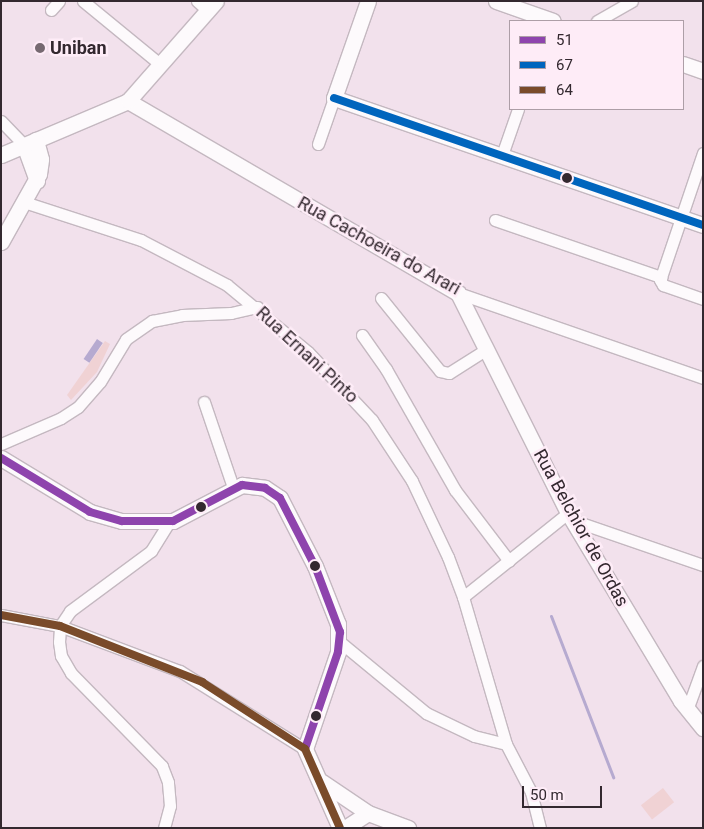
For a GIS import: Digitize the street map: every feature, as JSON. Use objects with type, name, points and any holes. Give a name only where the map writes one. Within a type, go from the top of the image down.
[{"type":"street","points":[[83,1],[161,65]]},
{"type":"street","points":[[318,144],[368,1]]},
{"type":"street","points":[[496,1],[548,20]]},
{"type":"street","points":[[599,20],[632,1]]},
{"type":"street","points":[[1,155],[128,101],[161,65],[207,4]]},
{"type":"street","points":[[684,64],[703,71]]},
{"type":"street","points":[[334,98],[703,225]]},
{"type":"street","name":"Rua Cachoeira do Arari","points":[[128,101],[458,292],[703,378]]},
{"type":"street","points":[[502,155],[518,110]]},
{"type":"street","points":[[1,120],[30,143],[41,159],[37,180],[1,242]]},
{"type":"street","points":[[703,153],[661,276],[663,285],[703,299]]},
{"type":"street","name":"Rua Ernani Pinto","points":[[24,202],[141,240],[227,285],[257,307],[331,373],[372,420],[412,481],[463,597],[506,744],[531,792],[540,828]]},
{"type":"street","points":[[495,220],[661,276]]},
{"type":"street","name":"Rua Belchior de Ordas","points":[[458,292],[570,516],[687,710],[703,728]]},
{"type":"street","points":[[381,298],[444,374],[487,349]]},
{"type":"street","points":[[1,444],[61,418],[78,406],[100,382],[126,339],[152,320],[231,313],[257,307]]},
{"type":"street","points":[[362,335],[386,369],[455,490],[509,561]]},
{"type":"street","points":[[204,402],[233,487]]},
{"type":"street","points":[[1,458],[98,515],[129,522],[169,522],[233,487],[248,485],[265,488],[285,505],[316,566],[338,624],[340,642],[305,750]]},
{"type":"street","points":[[463,597],[570,516],[703,565]]},
{"type":"street","points":[[164,828],[170,806],[168,782],[162,766],[71,673],[61,656],[60,626],[75,606],[154,548],[169,522]]},
{"type":"street","points":[[1,615],[60,626],[180,671],[305,750],[322,782],[340,828]]},
{"type":"street","points":[[340,642],[426,713],[474,736],[506,744]]},
{"type":"street","points":[[687,710],[703,666]]},
{"type":"street","points":[[322,782],[368,814],[408,828]]},
{"type":"street","points":[[345,828],[368,814]]},
{"type":"shaded area","points":[[97,339],[103,343],[89,363],[84,359]]},
{"type":"shaded area","points":[[105,341],[110,344],[97,372],[71,400],[67,395]]},
{"type":"shaded area","points":[[663,788],[674,802],[652,819],[641,805]]},
{"type":"waterway","points":[[551,616],[613,777]]},
{"type":"transit line","name":"67","points":[[334,98],[703,225]]},
{"type":"transit line","name":"51","points":[[1,458],[90,512],[122,521],[173,521],[242,485],[265,488],[280,498],[315,566],[340,632],[338,652],[305,749]]},
{"type":"transit line","name":"64","points":[[1,615],[60,626],[202,682],[305,749],[340,828]]},
{"type":"place","name":"Uniban","points":[[40,48]]}]
